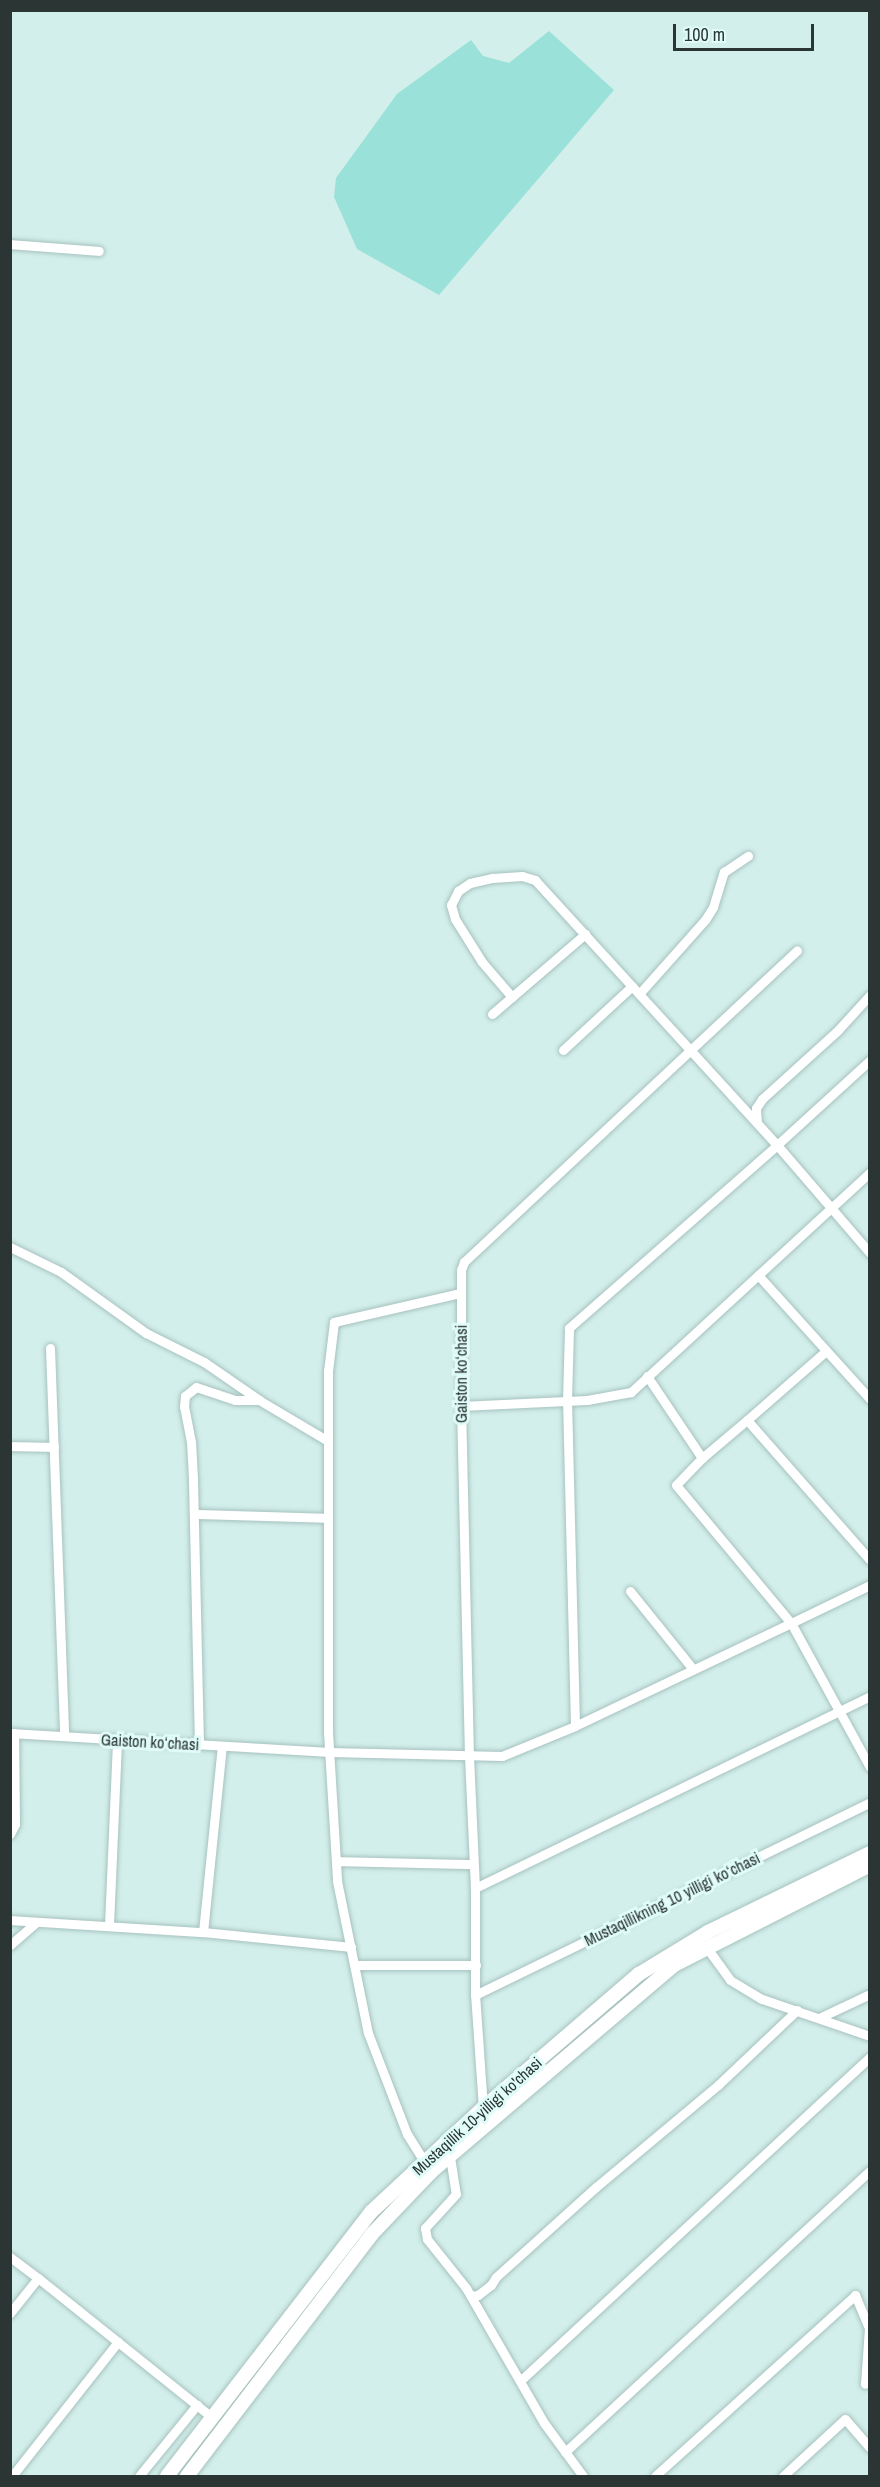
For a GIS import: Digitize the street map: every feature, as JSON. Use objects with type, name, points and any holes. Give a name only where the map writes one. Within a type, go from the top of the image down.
[{"type":"main road","name":"Mustaqillik 10-yilligi ko'chasi","points":[[187,2476],[372,2234],[428,2167],[483,2108],[639,1974],[655,1963],[708,1932],[870,1852]]},
{"type":"main road","name":"Mustaqillik 10-yilligi ko'chasi","points":[[167,2476],[371,2212],[428,2167],[450,2157],[674,1965],[870,1865]]},
{"type":"street","points":[[10,244],[99,251]]},
{"type":"street","points":[[639,994],[705,920],[724,872],[748,856]]},
{"type":"street","points":[[512,997],[482,962],[455,919],[451,905],[458,891],[470,883],[492,878],[522,876],[535,880],[777,1145],[870,1253]]},
{"type":"street","points":[[492,1014],[585,934]]},
{"type":"street","name":"Gaiston koʻchasi","points":[[483,2108],[475,1995],[475,1888],[472,1864],[461,1406],[461,1270],[464,1263],[659,1077],[797,950]]},
{"type":"street","points":[[563,1050],[632,986]]},
{"type":"street","points":[[757,1123],[756,1108],[762,1099],[838,1030],[870,995]]},
{"type":"street","points":[[575,1726],[567,1401],[569,1328],[870,1060]]},
{"type":"street","points":[[461,1406],[567,1401],[631,1392],[829,1207],[870,1172]]},
{"type":"street","points":[[10,1247],[61,1272],[146,1333],[204,1362],[259,1400],[328,1441]]},
{"type":"street","points":[[758,1275],[870,1399]]},
{"type":"street","points":[[428,2167],[407,2134],[368,2033],[337,1881],[329,1752],[328,1371],[334,1322],[461,1293]]},
{"type":"street","points":[[50,1348],[64,1736]]},
{"type":"street","points":[[826,1351],[702,1458],[676,1485],[791,1623],[870,1767]]},
{"type":"street","points":[[646,1376],[702,1458]]},
{"type":"street","points":[[200,1745],[191,1442],[185,1422],[185,1396],[196,1387],[235,1400],[259,1400]]},
{"type":"street","points":[[747,1420],[870,1560]]},
{"type":"street","points":[[10,1446],[54,1447]]},
{"type":"street","points":[[194,1514],[328,1518]]},
{"type":"street","points":[[469,1757],[502,1756],[575,1726],[870,1584]]},
{"type":"street","points":[[630,1591],[693,1669]]},
{"type":"street","points":[[475,1888],[870,1696]]},
{"type":"street","points":[[10,1834],[15,1824],[12,1733]]},
{"type":"street","name":"Gaiston koʻchasi","points":[[12,1733],[117,1741],[469,1757]]},
{"type":"street","points":[[109,1925],[117,1741]]},
{"type":"street","points":[[203,1932],[222,1746]]},
{"type":"street","name":"Mustaqillikning 10 yilligi koʻchasi","points":[[475,1995],[870,1803]]},
{"type":"street","points":[[336,1861],[472,1864]]},
{"type":"street","points":[[10,1920],[203,1932],[351,1947]]},
{"type":"street","points":[[10,1945],[36,1922]]},
{"type":"street","points":[[707,1948],[730,1980],[762,1999],[870,2036]]},
{"type":"street","points":[[355,1965],[476,1965]]},
{"type":"street","points":[[819,2018],[870,1994]]},
{"type":"street","points":[[471,2296],[478,2295],[491,2285],[496,2277],[596,2187],[718,2085],[797,2010]]},
{"type":"street","points":[[520,2381],[870,2057]]},
{"type":"street","points":[[450,2157],[456,2194],[425,2228],[427,2239],[471,2296],[544,2423],[584,2476]]},
{"type":"street","points":[[565,2452],[870,2171]]},
{"type":"street","points":[[10,2257],[213,2418]]},
{"type":"street","points":[[10,2313],[38,2278]]},
{"type":"street","points":[[655,2476],[855,2295],[869,2328],[866,2384]]},
{"type":"street","points":[[12,2476],[118,2342]]},
{"type":"street","points":[[139,2476],[196,2405]]},
{"type":"street","points":[[783,2476],[845,2419],[870,2448]]},
{"type":"shaded area","points":[[549,31],[614,90],[439,295],[357,249],[334,197],[336,178],[397,94],[471,40],[483,56],[509,63]]}]
